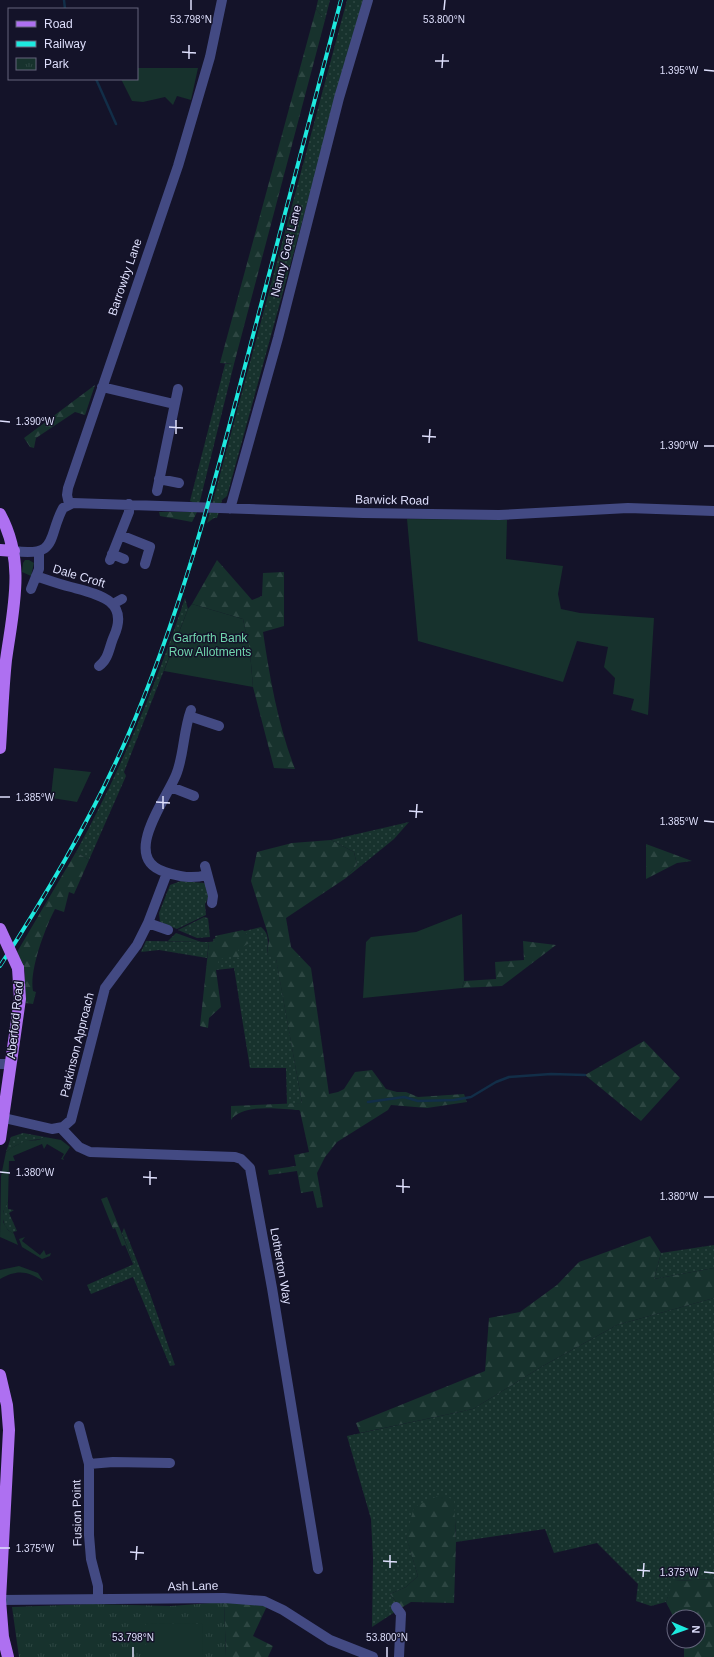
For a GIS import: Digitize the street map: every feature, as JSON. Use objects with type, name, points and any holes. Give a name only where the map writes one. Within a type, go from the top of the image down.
[{"type":"main road","points":[[0,514],[14,551],[16,573],[15,601],[3,660],[0,748]]},
{"type":"main road","points":[[0,550],[14,551]]},
{"type":"main road","name":"Aberford Road","points":[[0,929],[18,968],[20,1000],[5,1064],[4,1118],[0,1138]]},
{"type":"main road","points":[[0,1375],[7,1405],[9,1430],[0,1587],[0,1604],[5,1656]]},
{"type":"street","name":"Barrowby Lane","points":[[69,504],[67,495],[68,488],[178,166],[210,57],[222,0]]},
{"type":"street","name":"Nanny Goat Lane","points":[[230,509],[278,338],[339,98],[368,0]]},
{"type":"street","points":[[102,387],[174,404]]},
{"type":"street","points":[[157,491],[178,389]]},
{"type":"street","points":[[159,479],[179,483]]},
{"type":"street","points":[[14,551],[39,552],[48,546],[62,511],[69,504]]},
{"type":"street","name":"Barwick Road","points":[[69,504],[130,504],[350,513],[499,515],[628,508],[714,511]]},
{"type":"street","points":[[124,559],[111,557],[129,512],[130,504]]},
{"type":"street","points":[[120,534],[150,547],[144,564]]},
{"type":"street","points":[[30,589],[40,563],[39,552]]},
{"type":"street","name":"Dale Croft","points":[[36,576],[101,595],[113,604],[117,614],[118,626],[107,656],[99,666]]},
{"type":"street","name":"Dale Croft","points":[[113,604],[122,599]]},
{"type":"street","points":[[212,903],[213,896],[206,870],[192,878],[159,870],[151,863],[146,853],[145,843],[150,827],[177,774],[185,726],[190,713],[219,726]]},
{"type":"street","points":[[171,788],[194,796]]},
{"type":"street","name":"Parkinson Approach","points":[[61,1128],[68,1124],[73,1115],[105,988],[134,951],[148,923],[167,873]]},
{"type":"street","points":[[148,923],[168,930]]},
{"type":"street","points":[[4,1118],[52,1130],[61,1128]]},
{"type":"street","name":"Lotherton Way","points":[[61,1128],[79,1147],[90,1152],[235,1157],[241,1159],[250,1168],[272,1288],[318,1568]]},
{"type":"street","name":"Fusion Point","points":[[79,1426],[89,1464],[89,1535],[91,1559],[98,1586],[98,1599]]},
{"type":"street","points":[[89,1464],[113,1462],[170,1463]]},
{"type":"street","name":"Ash Lane","points":[[0,1604],[98,1599],[224,1598],[264,1601],[283,1610],[330,1640],[373,1657]]},
{"type":"street","points":[[396,1607],[401,1614],[399,1657]]},
{"type":"green space","points":[[318,0],[330,0],[325,20],[316,9]]},
{"type":"green space","points":[[347,0],[363,0],[227,496],[222,500],[217,518],[214,518],[207,523]]},
{"type":"green space","points":[[316,9],[325,20],[234,364],[220,363]]},
{"type":"green space","points":[[138,68],[198,68],[191,100],[177,96],[173,105],[165,97],[143,102],[132,101],[122,80],[138,80]]},
{"type":"green space","points":[[225,364],[234,364],[199,505],[190,501]]},
{"type":"green space","points":[[95,385],[85,415],[75,412],[36,438],[34,448],[30,447],[24,438]]},
{"type":"green space","points":[[159,512],[197,512],[192,522],[160,516]]},
{"type":"green space","points":[[407,519],[507,520],[506,559],[563,566],[558,594],[561,609],[580,613],[654,618],[648,715],[631,710],[634,699],[613,694],[615,678],[604,667],[608,647],[577,641],[563,682],[418,641]]},
{"type":"green space","points":[[25,560],[29,560],[34,563],[31,576],[22,572],[23,563]]},
{"type":"green space","points":[[217,560],[252,600],[262,596],[263,573],[284,572],[284,626],[263,632],[275,702],[295,769],[274,768],[253,687],[250,652],[243,619],[192,604]]},
{"type":"green space","points":[[185,598],[188,609],[124,772],[126,776],[89,860],[76,852],[108,791],[136,728],[162,663]]},
{"type":"green space","name":"Garforth Bank Row Allotments","points":[[192,604],[243,619],[250,652],[253,687],[164,671],[188,609]]},
{"type":"green space","points":[[54,768],[91,772],[77,802],[52,798]]},
{"type":"green space","points":[[409,822],[394,839],[346,878],[357,865],[354,852],[331,840]]},
{"type":"green space","points":[[331,840],[354,852],[357,865],[346,878],[286,918],[291,947],[311,968],[329,1094],[344,1089],[355,1072],[372,1070],[386,1089],[397,1092],[406,1092],[418,1097],[464,1094],[467,1102],[427,1108],[391,1105],[388,1110],[337,1142],[325,1157],[317,1173],[323,1207],[317,1208],[313,1191],[301,1193],[297,1171],[269,1175],[268,1170],[296,1166],[294,1155],[309,1152],[300,1111],[272,1108],[252,1109],[236,1115],[231,1120],[231,1106],[302,1103],[276,959],[267,954],[269,940],[251,881],[257,852],[292,843]]},
{"type":"green space","points":[[646,844],[692,861],[677,863],[646,879]]},
{"type":"green space","points":[[76,852],[89,860],[74,894],[69,892],[64,912],[55,909],[51,917],[33,972],[33,991],[36,992],[33,1004],[25,1003],[25,971],[17,952]]},
{"type":"green space","points":[[181,881],[204,883],[207,885],[209,896],[205,904],[206,915],[177,929],[160,922],[159,913],[170,885]]},
{"type":"green space","points":[[462,914],[464,981],[462,988],[363,998],[366,942],[371,937],[416,932]]},
{"type":"green space","points":[[204,917],[208,918],[210,937],[197,938],[178,930]]},
{"type":"green space","points":[[261,927],[267,936],[267,954],[276,958],[302,1103],[287,1105],[286,1068],[250,1068],[234,968],[216,970],[213,939]]},
{"type":"green space","points":[[243,930],[248,935],[249,943],[238,950],[240,958],[228,956],[219,960],[216,970],[221,1007],[209,1018],[208,1028],[200,1026],[209,942],[216,941],[215,936]]},
{"type":"green space","points":[[176,933],[201,942],[168,941]]},
{"type":"green space","points":[[146,941],[209,942],[207,958],[159,950],[141,952]]},
{"type":"green space","points":[[523,941],[556,945],[502,986],[462,988],[464,981],[496,979],[495,962],[524,960]]},
{"type":"green space","points":[[644,1041],[680,1078],[641,1121],[585,1075]]},
{"type":"green space","points":[[23,1133],[45,1137],[22,1143],[6,1152],[11,1137]]},
{"type":"green space","points":[[45,1137],[61,1140],[70,1147],[63,1158],[64,1160],[61,1159],[64,1154],[47,1144],[44,1149],[42,1144],[13,1156],[15,1161],[9,1161],[8,1202],[3,1212],[3,1222],[8,1230],[14,1234],[18,1245],[0,1237],[1,1176],[6,1152],[26,1141],[38,1140]]},
{"type":"green space","points":[[107,1197],[134,1264],[125,1245],[122,1246],[115,1228],[113,1229],[101,1199]]},
{"type":"green space","points":[[8,1202],[8,1209],[14,1210],[9,1213],[17,1231],[13,1232],[14,1234],[6,1228],[3,1220],[5,1206]]},
{"type":"green space","points":[[124,1228],[149,1291],[175,1365],[170,1366],[133,1277],[91,1294],[87,1285],[134,1264],[122,1233]]},
{"type":"green space","points":[[650,1236],[661,1253],[654,1279],[714,1268],[714,1298],[617,1325],[541,1367],[473,1409],[360,1433],[356,1423],[485,1371],[489,1318],[520,1312],[557,1285],[579,1262]]},
{"type":"green space","points":[[25,1237],[22,1241],[40,1255],[44,1250],[46,1255],[51,1253],[50,1256],[42,1259],[22,1247],[19,1239]]},
{"type":"green space","points":[[714,1245],[714,1268],[654,1279],[661,1253]]},
{"type":"green space","points":[[19,1266],[38,1273],[43,1281],[22,1272],[0,1279],[0,1270]]},
{"type":"green space","points":[[714,1298],[714,1579],[674,1581],[666,1602],[651,1606],[636,1601],[638,1584],[597,1543],[554,1553],[545,1529],[456,1542],[455,1519],[406,1536],[418,1576],[406,1587],[390,1594],[401,1608],[372,1627],[373,1558],[371,1519],[347,1436],[473,1409],[541,1367],[617,1325]]},
{"type":"green space","points":[[438,1496],[454,1499],[456,1542],[454,1603],[411,1602],[401,1608],[390,1594],[406,1587],[418,1576],[406,1537],[414,1507]]},
{"type":"green space","points":[[714,1579],[714,1657],[684,1657],[684,1649],[706,1649],[706,1609],[670,1609],[666,1602],[673,1581]]},
{"type":"green space","points":[[224,1602],[267,1606],[253,1636],[273,1646],[268,1657],[226,1657]]},
{"type":"green space","points":[[224,1602],[226,1657],[19,1657],[12,1607],[93,1604],[171,1606]]},
{"type":"green space","points":[[146,1623],[203,1624],[202,1657],[146,1657]]},
{"type":"waterway","points":[[64,0],[65,8]]},
{"type":"waterway","points":[[96,80],[116,124]]},
{"type":"waterway","points":[[368,1102],[404,1097],[418,1101],[454,1100],[471,1097],[496,1082],[509,1077],[551,1074],[585,1075]]},
{"type":"railway","points":[[0,966],[68,856],[98,799],[126,740],[162,648],[193,555],[220,461],[341,0]]}]
